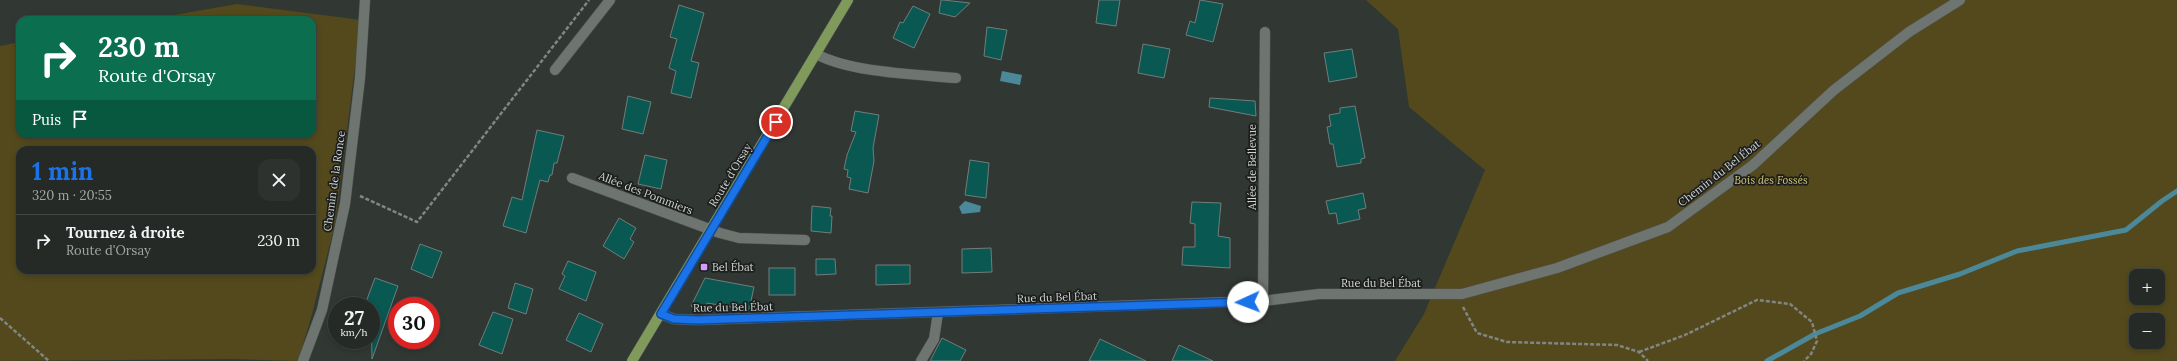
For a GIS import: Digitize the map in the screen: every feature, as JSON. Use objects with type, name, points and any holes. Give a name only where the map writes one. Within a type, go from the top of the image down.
[{"type":"main road","name":"Route d'Orsay","points":[[632,361],[848,0]]},
{"type":"street","name":"Chemin de la Ronce","points":[[303,361],[322,310],[335,259],[346,190],[360,78],[365,0]]},
{"type":"street","points":[[555,70],[610,0]]},
{"type":"street","name":"Chemin du Bel Ébat","points":[[1459,295],[1557,268],[1668,227],[1753,165],[1840,85],[1909,32],[1960,0]]},
{"type":"street","name":"Allée de Bellevue","points":[[1263,301],[1265,32]]},
{"type":"street","points":[[816,54],[829,60],[856,66],[956,78]]},
{"type":"street","name":"Allée des Pommiers","points":[[572,178],[711,230],[739,238],[805,240]]},
{"type":"street","name":"Rue du Bel Ébat","points":[[661,314],[674,319],[698,320],[1263,301],[1319,294],[1459,295]]},
{"type":"street","points":[[921,361],[934,339],[938,313]]},
{"type":"path","points":[[346,190],[417,222],[589,0]]},
{"type":"path","points":[[1459,295],[1464,309],[1477,333],[1507,342],[1617,345],[1639,352],[1648,361]]},
{"type":"path","points":[[1639,352],[1685,335],[1756,300],[1790,304],[1812,322],[1817,341],[1811,354],[1804,361]]},
{"type":"path","points":[[0,318],[48,361]]},
{"type":"green space","name":"Bois des Fossés","points":[[1366,0],[2177,0],[2177,361],[1395,361],[1424,314],[1485,170],[1409,107],[1398,29]]},
{"type":"green space","points":[[237,4],[361,20],[335,224],[311,318],[298,361],[233,359],[0,361],[0,46],[16,43],[16,138],[316,138],[316,16],[169,16]]},
{"type":"water","points":[[1002,71],[1022,75],[1020,85],[1000,81]]},
{"type":"water","points":[[965,201],[981,206],[980,212],[962,214],[959,207]]},
{"type":"building","points":[[941,0],[970,3],[955,17],[939,13]]},
{"type":"building","points":[[1099,0],[1120,0],[1116,26],[1096,23]]},
{"type":"building","points":[[1200,0],[1223,4],[1213,42],[1186,35],[1190,21],[1195,23]]},
{"type":"building","points":[[679,5],[704,13],[691,61],[699,63],[691,98],[671,93],[676,71],[669,68],[677,39],[670,37]]},
{"type":"building","points":[[913,6],[930,14],[914,48],[893,38],[900,22],[903,23]]},
{"type":"building","points":[[987,27],[1007,30],[1001,60],[984,56]]},
{"type":"building","points":[[1143,44],[1170,49],[1164,78],[1138,73]]},
{"type":"building","points":[[1352,49],[1357,77],[1329,82],[1324,53]]},
{"type":"building","points":[[628,96],[651,102],[643,134],[622,129]]},
{"type":"building","points":[[1210,98],[1255,101],[1256,116],[1209,107]]},
{"type":"building","points":[[1355,106],[1365,158],[1361,159],[1361,163],[1337,167],[1333,144],[1330,144],[1327,127],[1331,126],[1329,115],[1340,113],[1340,108]]},
{"type":"building","points":[[855,111],[879,115],[873,148],[874,161],[868,193],[849,189],[851,178],[847,177],[848,170],[844,169],[847,155],[856,132],[851,131]]},
{"type":"building","points":[[537,130],[564,136],[557,163],[554,163],[552,175],[550,175],[548,182],[540,180],[526,233],[503,226],[512,197],[522,200]]},
{"type":"building","points":[[645,155],[667,160],[661,189],[638,184]]},
{"type":"building","points":[[970,160],[989,163],[986,198],[965,195]]},
{"type":"building","points":[[1363,193],[1366,208],[1358,210],[1360,219],[1338,224],[1336,213],[1329,214],[1326,201]]},
{"type":"building","points":[[1192,202],[1221,203],[1218,236],[1230,238],[1230,268],[1182,265],[1183,247],[1195,247],[1195,224],[1190,223]]},
{"type":"building","points":[[812,206],[831,208],[831,233],[811,231]]},
{"type":"building","points":[[619,218],[636,228],[630,239],[634,242],[624,259],[603,246]]},
{"type":"building","points":[[420,244],[442,252],[432,278],[411,269]]},
{"type":"building","points":[[991,248],[992,272],[962,273],[962,249]]},
{"type":"building","points":[[816,259],[835,259],[836,274],[816,275]]},
{"type":"building","points":[[568,261],[596,272],[586,301],[559,289],[565,276],[562,274]]},
{"type":"building","points":[[876,265],[910,265],[910,284],[876,285]]},
{"type":"building","points":[[769,268],[795,268],[795,295],[769,295]]},
{"type":"building","points":[[375,278],[398,286],[394,297],[388,297],[388,314],[380,337],[380,297],[368,297]]},
{"type":"building","points":[[705,278],[754,287],[749,310],[707,303],[703,312],[691,306]]},
{"type":"building","points":[[515,283],[533,289],[526,314],[508,308]]},
{"type":"building","points":[[493,312],[513,319],[502,354],[479,345]]},
{"type":"building","points":[[579,313],[603,324],[591,352],[566,340]]},
{"type":"building","points":[[942,338],[966,350],[960,361],[930,361]]},
{"type":"building","points":[[1100,339],[1146,361],[1089,361]]},
{"type":"building","points":[[1179,345],[1213,361],[1172,361]]},
{"type":"building","points":[[372,349],[376,349],[372,359]]},
{"type":"waterway","points":[[1767,361],[1815,334],[1860,316],[1898,293],[1960,274],[2017,251],[2126,230],[2177,191]]},
{"type":"place","name":"Bel Ébat","points":[[704,267]]},
{"type":"route","points":[[776,122],[661,314],[674,319],[698,320],[1248,302]]}]
